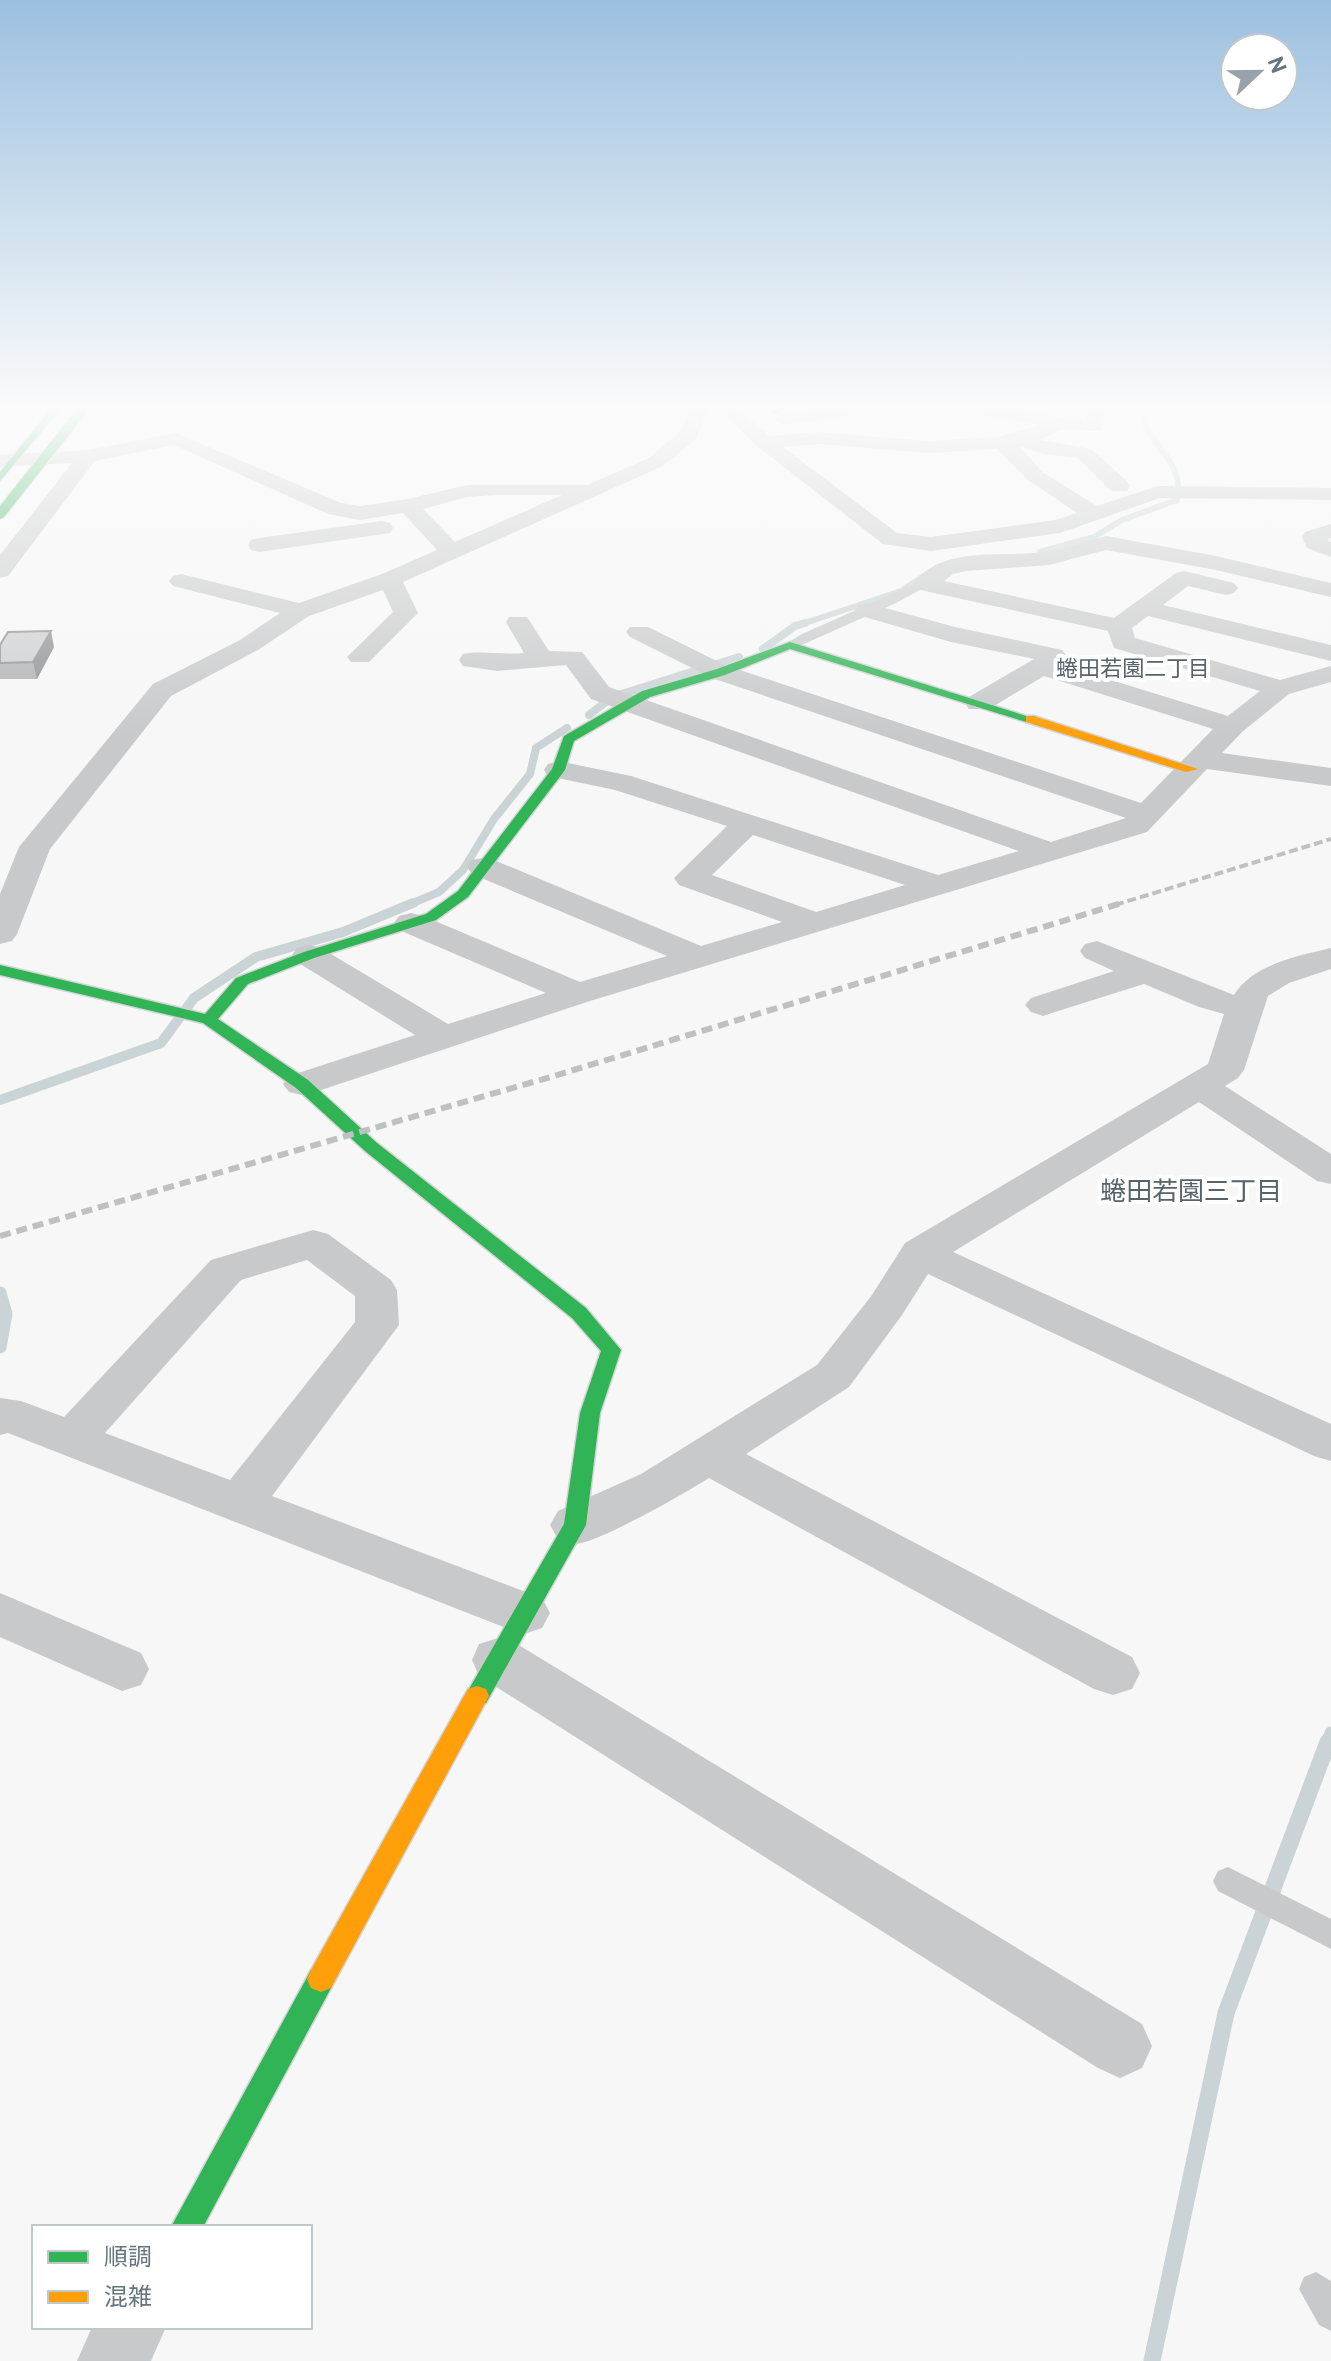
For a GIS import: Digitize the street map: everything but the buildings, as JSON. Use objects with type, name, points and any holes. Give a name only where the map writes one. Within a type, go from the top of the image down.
[{"type":"main road","points":[[209,1020],[242,981],[309,955],[431,917],[463,894],[558,770],[568,739],[614,698],[646,694],[712,667],[790,645],[979,703],[1196,764]]},
{"type":"main road","points":[[0,970],[209,1020],[302,1084],[371,1147],[579,1313],[611,1350],[590,1413],[575,1525],[187,2225]]},
{"type":"street","points":[[0,571],[40,518]]},
{"type":"street","points":[[259,545],[291,550],[365,532],[399,518]]},
{"type":"street","points":[[420,518],[451,551]]},
{"type":"street","points":[[0,934],[35,847],[162,690],[249,645],[300,611],[390,579],[527,518]]},
{"type":"street","points":[[864,518],[891,539],[931,544],[1060,526],[1082,518]]},
{"type":"street","points":[[1331,531],[1313,537],[1315,543],[1331,550]]},
{"type":"street","points":[[925,584],[945,569],[966,564],[1049,558],[1106,543],[1216,563],[1331,590]]},
{"type":"street","points":[[925,584],[1119,626],[1184,578],[1316,611]]},
{"type":"street","points":[[360,657],[406,613],[390,579]]},
{"type":"street","points":[[181,581],[300,611]]},
{"type":"street","points":[[951,634],[1008,602]]},
{"type":"street","points":[[1144,608],[1331,653]]},
{"type":"street","points":[[867,610],[951,634],[1053,655],[1041,667],[979,703]]},
{"type":"street","points":[[518,622],[542,661]]},
{"type":"street","points":[[1119,626],[1123,643],[1280,688]]},
{"type":"street","points":[[639,632],[712,667],[1146,815]]},
{"type":"street","points":[[472,660],[497,663],[573,657],[614,698],[1051,852]]},
{"type":"street","points":[[1041,667],[1232,726]]},
{"type":"street","points":[[302,1084],[578,994],[1136,826],[1232,726],[1280,688],[1331,674]]},
{"type":"street","points":[[1196,764],[1331,777]]},
{"type":"street","points":[[558,770],[621,782],[939,886]]},
{"type":"street","points":[[748,823],[690,878],[817,923]]},
{"type":"street","points":[[483,867],[700,958]]},
{"type":"street","points":[[411,923],[578,994]]},
{"type":"street","points":[[1097,951],[1211,1000],[1242,1007]]},
{"type":"street","points":[[309,955],[447,1039]]},
{"type":"street","points":[[575,1525],[658,1487],[833,1376],[887,1305],[920,1253],[1225,1070],[1239,1028],[1242,1007],[1258,985],[1331,958]]},
{"type":"street","points":[[1043,1005],[1146,972]]},
{"type":"street","points":[[1199,1085],[1278,1134],[1331,1172]]},
{"type":"street","points":[[72,1439],[226,1270],[313,1244],[376,1290],[377,1325],[239,1503]]},
{"type":"street","points":[[920,1253],[1331,1444]]},
{"type":"street","points":[[0,1418],[5,1413],[239,1503],[511,1636],[1120,2046]]},
{"type":"street","points":[[709,1456],[1113,1673]]},
{"type":"street","points":[[6,1625],[122,1669]]},
{"type":"street","points":[[113,2361],[130,2329]]},
{"type":"lane","points":[[790,645],[821,628],[904,596],[925,584]]},
{"type":"lane","points":[[1228,1881],[1331,1935]]},
{"type":"waterway","points":[[1040,552],[1094,537],[1127,518]]},
{"type":"waterway","points":[[805,623],[901,591],[927,574]]},
{"type":"waterway","points":[[763,649],[795,626],[805,623]]},
{"type":"waterway","points":[[799,625],[805,623]]},
{"type":"waterway","points":[[589,715],[612,697],[739,657]]},
{"type":"waterway","points":[[408,905],[439,892],[463,870],[494,819],[530,774],[536,748],[567,728]]},
{"type":"waterway","points":[[0,1100],[161,1043],[194,998],[256,957],[343,932],[413,903]]},
{"type":"waterway","points":[[0,1293],[6,1314],[0,1347]]},
{"type":"waterway","points":[[1327,1744],[1331,1733]]},
{"type":"waterway","points":[[1152,2361],[1226,2013],[1328,1742]]},
{"type":"railway","points":[[1115,905],[1331,839]]},
{"type":"railway","points":[[0,1236],[554,1076],[1122,903]]},
{"type":"traffic: fast","points":[[209,1020],[242,981],[309,955],[431,917],[463,894],[558,770],[568,739],[646,694],[721,672],[790,645],[1030,719]]},
{"type":"traffic: fast","points":[[0,970],[209,1020],[302,1084],[371,1147],[579,1313],[611,1350],[590,1413],[575,1525],[477,1696]]},
{"type":"traffic: fast","points":[[187,2225],[321,1979]]},
{"type":"traffic: slow","points":[[1030,719],[1191,769]]},
{"type":"traffic: slow","points":[[321,1979],[477,1696]]},
{"type":"district","name":"蜷田若園二丁目","points":[[1133,670]]},
{"type":"district","name":"蜷田若園三丁目","points":[[1191,1193]]}]
